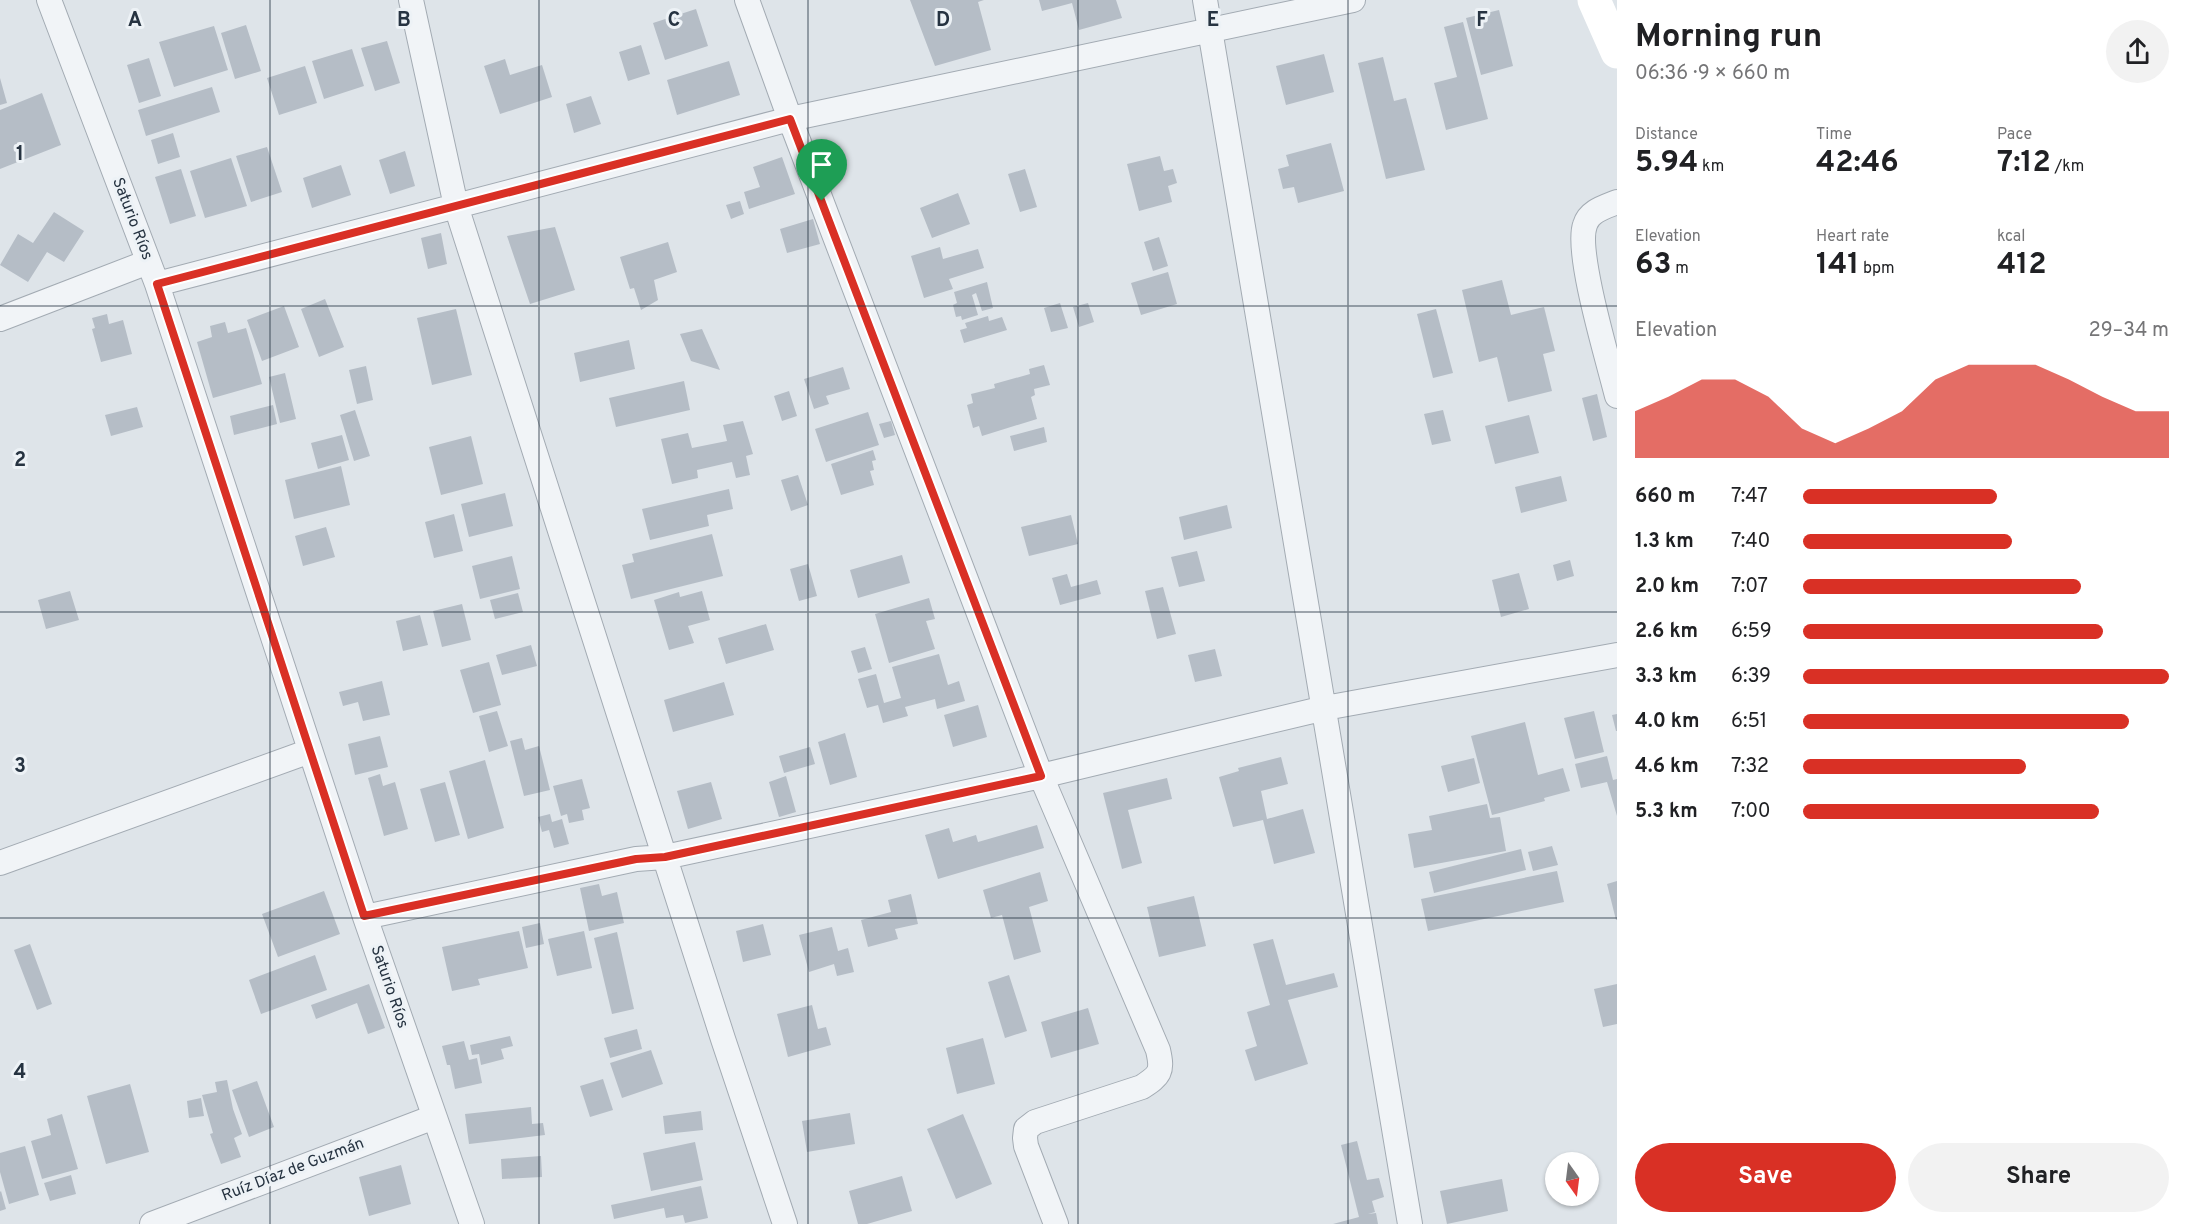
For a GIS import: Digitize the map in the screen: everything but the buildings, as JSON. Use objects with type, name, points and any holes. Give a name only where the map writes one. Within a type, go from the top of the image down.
[{"type":"main road","points":[[1594,0],[1617,52]]},
{"type":"street","name":"Saturio Ríos","points":[[50,0],[152,273],[364,916],[472,1224]]},
{"type":"street","points":[[411,0],[456,206],[785,1224]]},
{"type":"street","points":[[747,0],[790,119],[1041,776],[1158,1050],[1162,1066],[1158,1077],[1142,1087],[1035,1122],[1026,1129],[1026,1146],[1056,1224]]},
{"type":"street","points":[[1205,0],[1410,1224]]},
{"type":"street","points":[[0,319],[152,273],[456,206],[790,119],[1353,0]]},
{"type":"street","points":[[1617,202],[1595,210],[1585,224],[1583,244],[1586,267],[1617,396]]},
{"type":"street","points":[[364,916],[636,859],[665,857],[1041,776],[1325,708],[1617,655]]},
{"type":"street","points":[[0,863],[310,751]]},
{"type":"street","name":"Ruíz Díaz de Guzmán","points":[[152,1224],[202,1215],[434,1117]]},
{"type":"route","points":[[790,119],[822,201],[1041,776],[665,857],[636,859],[364,916],[157,284],[790,119]]}]
